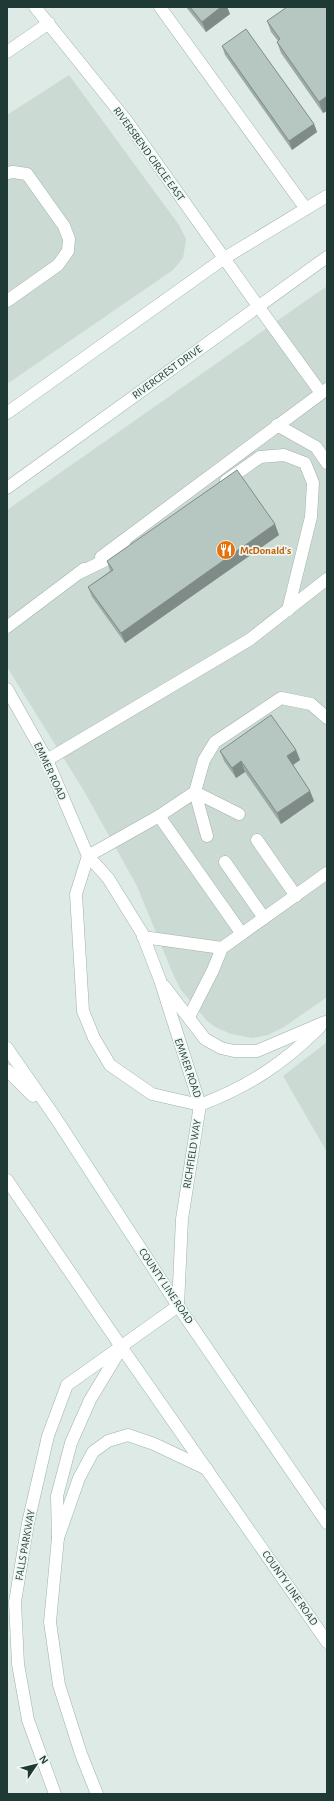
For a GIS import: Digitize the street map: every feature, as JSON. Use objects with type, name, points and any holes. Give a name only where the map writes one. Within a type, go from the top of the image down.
[{"type":"street","name":"RIVERSBEND CIRCLE EAST","points":[[36,7],[126,120],[223,259],[324,391]]},
{"type":"street","points":[[160,7],[306,209]]},
{"type":"street","points":[[7,52],[49,23]]},
{"type":"street","points":[[7,173],[13,172],[27,174],[64,226],[69,239],[68,251],[58,266],[7,301]]},
{"type":"street","points":[[7,413],[223,259],[327,196]]},
{"type":"street","name":"RIVERCREST DRIVE","points":[[7,488],[327,257]]},
{"type":"street","points":[[7,627],[324,391]]},
{"type":"street","points":[[277,425],[316,447],[327,463]]},
{"type":"street","points":[[216,488],[260,457],[284,455],[305,463],[313,483],[311,518],[288,610]]},
{"type":"street","points":[[79,573],[126,550],[177,515]]},
{"type":"street","points":[[47,760],[249,640],[327,580]]},
{"type":"street","name":"EMMER ROAD","points":[[7,689],[47,760],[88,856],[108,878],[143,937],[160,980],[200,1104],[152,1094],[110,1065],[94,1038],[83,1011],[76,894],[88,856]]},
{"type":"street","points":[[207,836],[195,792],[204,760],[215,742],[281,698],[311,704],[327,718]]},
{"type":"street","points":[[195,792],[239,814]]},
{"type":"street","points":[[88,856],[159,816],[195,792]]},
{"type":"street","points":[[159,816],[242,934]]},
{"type":"street","points":[[257,840],[296,896]]},
{"type":"street","points":[[225,862],[264,918]]},
{"type":"street","points":[[188,1017],[213,970],[222,948],[327,873]]},
{"type":"street","points":[[143,937],[222,948]]},
{"type":"street","name":"RICHFIELD WAY","points":[[160,980],[206,1038],[221,1048],[234,1051],[257,1051],[326,1023]]},
{"type":"street","name":"RICHFIELD WAY","points":[[178,1306],[182,1219],[200,1104],[227,1094],[283,1062],[326,1023]]},
{"type":"street","name":"COUNTY LINE ROAD","points":[[7,1048],[55,1117],[178,1306],[327,1523]]},
{"type":"street","points":[[7,1070],[55,1117]]},
{"type":"street","name":"COUNTY LINE ROAD","points":[[7,1180],[327,1642]]},
{"type":"street","name":"FALLS PARKWAY","points":[[55,1794],[28,1720],[18,1664],[15,1602],[28,1523],[48,1436],[68,1385],[122,1348],[178,1306]]},
{"type":"street","name":"FALLS PARKWAY","points":[[97,1794],[81,1754],[59,1685],[50,1622],[58,1538],[57,1496],[71,1443],[90,1400],[122,1348]]},
{"type":"street","points":[[58,1538],[80,1478],[93,1452],[108,1441],[128,1435],[154,1444],[208,1470]]},
{"type":"shaded area","points":[[69,75],[179,225],[186,239],[183,258],[173,270],[7,384],[7,115]]},
{"type":"shaded area","points":[[327,286],[327,997],[284,1027],[268,1035],[252,1038],[231,1034],[215,1027],[207,1021],[181,990],[137,886],[84,791],[7,667],[7,510]]},
{"type":"shaded area","points":[[327,1042],[327,1152],[283,1076]]},
{"type":"building","points":[[190,7],[221,7],[202,22]]},
{"type":"building","points":[[287,7],[327,7],[327,96],[319,102],[277,42],[280,39],[267,21]]},
{"type":"building","points":[[246,29],[314,124],[289,141],[222,46]]},
{"type":"building","points":[[237,470],[275,524],[121,633],[88,587],[113,570],[107,561]]},
{"type":"building","points":[[271,715],[296,750],[287,756],[310,791],[277,813],[241,761],[232,768],[220,751]]},
{"type":"place","name":"McDonald's","points":[[226,550]]}]
